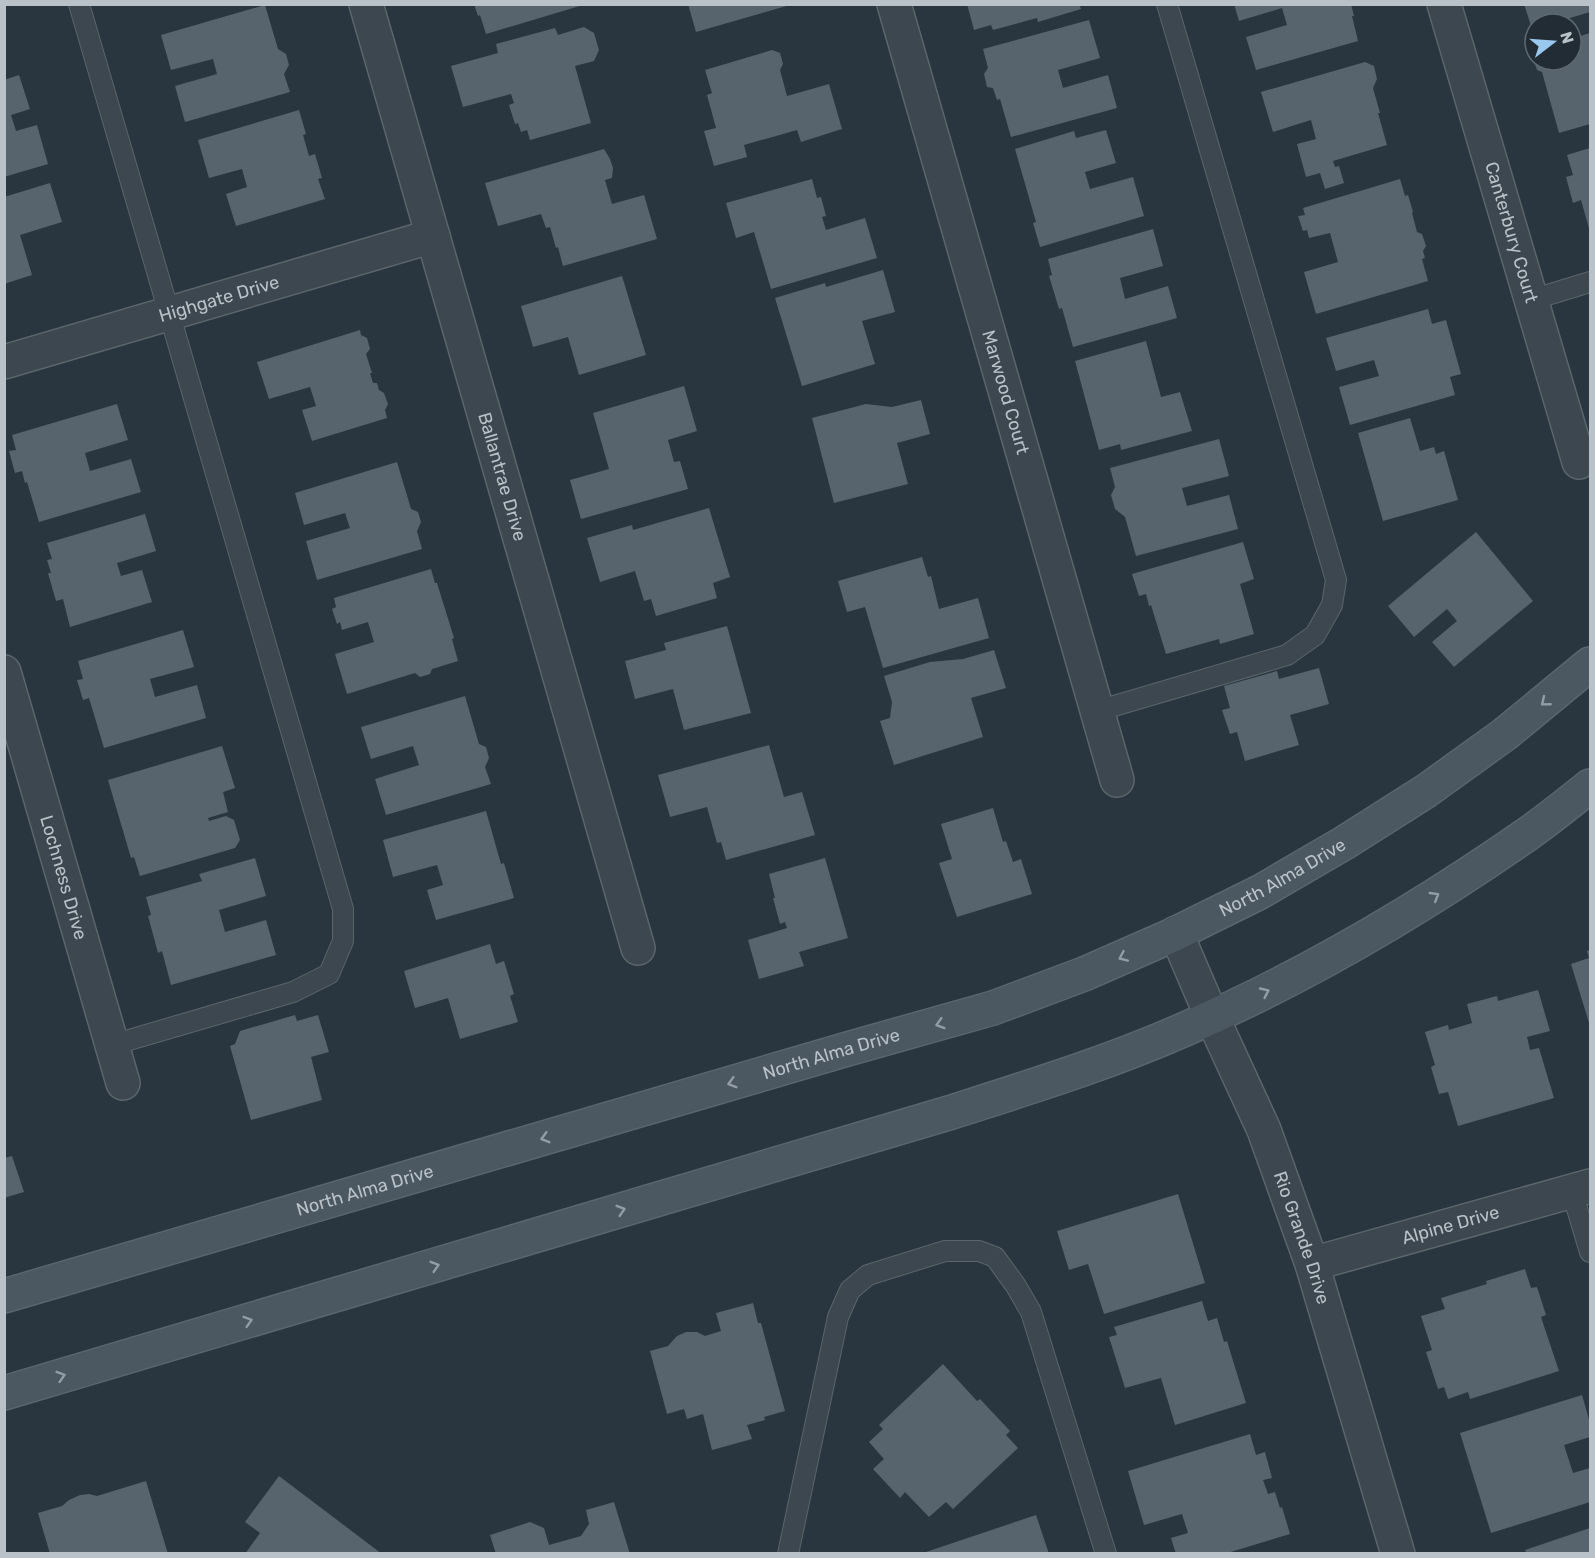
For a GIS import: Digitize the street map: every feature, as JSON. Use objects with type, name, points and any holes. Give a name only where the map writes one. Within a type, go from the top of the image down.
[{"type":"main road","name":"North Alma Drive","points":[[4,1296],[993,1008],[1084,974],[1260,892],[1344,843],[1417,796],[1505,734],[1590,664]]},
{"type":"main road","points":[[4,1393],[963,1109],[1090,1068],[1212,1017],[1362,940],[1448,888],[1531,832],[1590,786]]},
{"type":"street","name":"Ballantrae Drive","points":[[366,4],[638,948]]},
{"type":"street","name":"Marwood Court","points":[[894,4],[1117,780]]},
{"type":"street","name":"Canterbury Court","points":[[1444,4],[1579,462]]},
{"type":"street","name":"Highgate Drive","points":[[4,362],[433,236]]},
{"type":"street","name":"Lochness Drive","points":[[4,672],[123,1083]]},
{"type":"street","name":"Rio Grande Drive","points":[[1176,933],[1264,1130],[1312,1264],[1398,1554]]},
{"type":"street","name":"Alpine Drive","points":[[1312,1264],[1581,1189]]},
{"type":"lane","points":[[79,4],[343,909],[343,941],[329,974],[293,992],[112,1045]]},
{"type":"lane","points":[[1097,711],[1287,655],[1315,635],[1332,605],[1335,580],[1167,4]]},
{"type":"lane","points":[[1531,300],[1590,282]]},
{"type":"lane","points":[[1581,1189],[1590,1252]]},
{"type":"lane","points":[[788,1554],[838,1317],[850,1290],[868,1275],[945,1251],[979,1251],[995,1257],[1031,1312],[1106,1554]]},
{"type":"building","points":[[474,4],[583,4],[583,5],[486,34]]},
{"type":"building","points":[[688,4],[790,4],[790,5],[696,32]]},
{"type":"building","points":[[967,4],[1079,4],[1081,9],[1038,22],[1037,18],[993,30],[991,25],[974,30]]},
{"type":"building","points":[[1234,4],[1351,4],[1358,41],[1256,70],[1246,37],[1287,25],[1282,8],[1239,21]]},
{"type":"building","points":[[1524,4],[1590,4],[1590,12],[1583,14],[1583,12],[1527,12]]},
{"type":"building","points":[[265,5],[278,49],[286,54],[289,65],[284,74],[290,92],[185,122],[175,86],[217,74],[213,59],[171,70],[161,35]]},
{"type":"building","points":[[1089,20],[1100,58],[1058,70],[1063,88],[1108,75],[1117,108],[1011,137],[1000,99],[997,100],[993,88],[987,87],[984,74],[988,68],[983,49]]},
{"type":"building","points":[[584,27],[594,33],[599,50],[594,61],[575,66],[591,123],[530,140],[527,130],[521,132],[518,123],[515,124],[509,105],[514,103],[511,94],[463,107],[451,66],[498,53],[496,44],[555,28],[558,35]]},
{"type":"building","points":[[1590,33],[1590,124],[1559,133],[1542,72],[1583,72],[1583,35]]},
{"type":"building","points":[[772,50],[780,53],[783,64],[780,70],[787,96],[829,84],[842,129],[801,142],[797,130],[744,145],[747,157],[714,166],[704,131],[716,128],[707,95],[712,93],[705,70]]},
{"type":"building","points":[[1365,62],[1374,66],[1377,79],[1373,88],[1387,145],[1333,161],[1335,167],[1339,166],[1344,183],[1325,189],[1320,173],[1306,177],[1297,144],[1316,139],[1311,120],[1273,132],[1261,92]]},
{"type":"building","points":[[19,75],[30,109],[11,115],[16,131],[37,125],[48,164],[4,177],[4,80]]},
{"type":"building","points":[[299,110],[309,156],[315,154],[322,178],[318,179],[325,199],[236,226],[226,194],[247,187],[242,169],[209,178],[198,140]]},
{"type":"building","points":[[1106,130],[1116,163],[1085,172],[1090,189],[1133,177],[1144,216],[1040,247],[1033,223],[1036,222],[1015,149],[1074,131],[1076,138]]},
{"type":"building","points":[[1590,148],[1590,232],[1581,200],[1573,203],[1566,177],[1573,175],[1567,155]]},
{"type":"building","points":[[604,149],[613,168],[612,178],[605,180],[612,204],[644,195],[657,239],[563,266],[550,227],[546,228],[541,214],[498,226],[485,183]]},
{"type":"building","points":[[812,179],[817,198],[821,197],[826,216],[822,217],[826,230],[865,218],[877,258],[771,289],[754,232],[736,238],[726,203]]},
{"type":"building","points":[[1400,179],[1405,196],[1408,195],[1417,232],[1422,234],[1426,246],[1423,251],[1425,258],[1422,259],[1428,281],[1316,314],[1304,272],[1338,262],[1330,233],[1309,238],[1307,230],[1303,231],[1298,216],[1305,215],[1303,208]]},
{"type":"building","points":[[50,183],[62,222],[20,235],[32,275],[4,284],[4,197]]},
{"type":"building","points":[[1153,229],[1163,266],[1120,278],[1125,299],[1168,286],[1177,318],[1073,347],[1062,308],[1059,309],[1049,276],[1052,275],[1048,259]]},
{"type":"building","points":[[883,270],[895,312],[862,321],[875,364],[802,386],[775,298],[825,283],[826,287]]},
{"type":"building","points":[[622,276],[646,355],[579,375],[568,337],[533,347],[521,306]]},
{"type":"building","points":[[1428,309],[1432,324],[1446,320],[1461,374],[1450,377],[1455,395],[1350,425],[1339,387],[1379,376],[1374,360],[1336,371],[1326,338]]},
{"type":"building","points":[[360,330],[361,335],[367,338],[370,349],[366,354],[373,383],[377,383],[388,404],[385,410],[387,418],[312,441],[302,410],[316,406],[310,387],[269,399],[257,362]]},
{"type":"building","points":[[1146,341],[1161,397],[1180,392],[1192,431],[1121,450],[1120,444],[1099,450],[1075,361]]},
{"type":"building","points":[[684,386],[697,431],[668,440],[674,462],[680,461],[688,489],[581,519],[570,480],[609,469],[593,413]]},
{"type":"building","points":[[921,400],[930,434],[897,443],[908,484],[834,503],[812,418],[866,404],[892,407]]},
{"type":"building","points":[[117,404],[128,440],[85,453],[90,471],[131,459],[141,492],[39,522],[22,471],[15,473],[9,451],[16,450],[12,435]]},
{"type":"building","points":[[1410,418],[1420,451],[1434,447],[1436,454],[1444,451],[1458,500],[1383,521],[1358,433]]},
{"type":"building","points":[[1219,439],[1229,476],[1182,488],[1187,506],[1229,495],[1238,529],[1136,556],[1125,517],[1115,509],[1111,495],[1115,487],[1110,468]]},
{"type":"building","points":[[397,462],[411,509],[418,512],[421,522],[417,531],[422,549],[317,580],[306,541],[350,528],[345,513],[304,525],[295,493]]},
{"type":"building","points":[[709,508],[730,577],[713,583],[717,598],[656,616],[651,599],[644,601],[635,571],[600,582],[587,538],[632,525],[633,530]]},
{"type":"building","points":[[145,514],[156,551],[117,563],[121,576],[142,570],[152,602],[70,627],[63,599],[56,601],[48,573],[51,573],[47,560],[52,559],[47,543]]},
{"type":"building","points":[[1476,532],[1533,601],[1454,667],[1432,642],[1457,621],[1447,609],[1414,637],[1388,606]]},
{"type":"building","points":[[1243,542],[1254,579],[1240,584],[1254,634],[1220,644],[1219,639],[1166,654],[1151,605],[1149,606],[1146,594],[1139,596],[1132,574]]},
{"type":"building","points":[[922,557],[928,577],[931,576],[939,609],[978,598],[989,638],[883,668],[865,607],[847,612],[838,581]]},
{"type":"building","points":[[431,569],[454,638],[452,639],[458,661],[432,669],[430,674],[420,677],[415,673],[347,694],[335,654],[374,642],[368,622],[342,630],[340,622],[337,624],[332,609],[336,607],[334,598]]},
{"type":"building","points":[[727,626],[751,713],[684,730],[673,689],[635,699],[625,661],[666,650],[664,643]]},
{"type":"building","points":[[183,630],[194,667],[150,679],[155,697],[197,685],[206,718],[104,748],[89,698],[83,700],[77,680],[83,679],[78,661]]},
{"type":"building","points":[[994,650],[1006,688],[971,698],[983,737],[894,765],[880,721],[890,718],[892,702],[884,676],[930,662],[963,659]]},
{"type":"building","points":[[1319,668],[1329,704],[1290,715],[1299,745],[1245,761],[1237,732],[1230,734],[1222,710],[1230,708],[1224,686],[1277,671],[1279,679]]},
{"type":"building","points":[[465,696],[479,744],[486,747],[489,758],[485,767],[491,784],[386,815],[375,779],[419,765],[413,746],[371,759],[361,727]]},
{"type":"building","points":[[769,745],[784,797],[802,792],[815,835],[726,860],[721,842],[717,843],[707,807],[670,817],[658,775]]},
{"type":"building","points":[[222,746],[235,788],[223,792],[228,812],[208,818],[209,821],[226,816],[234,820],[240,840],[235,848],[140,876],[134,857],[131,858],[108,780]]},
{"type":"building","points":[[993,808],[1003,842],[1006,841],[1013,862],[1021,859],[1032,894],[957,917],[939,863],[952,859],[941,824]]},
{"type":"building","points":[[486,811],[501,864],[504,863],[514,898],[436,920],[427,890],[443,885],[437,865],[393,877],[383,840]]},
{"type":"building","points":[[255,858],[266,896],[219,910],[225,932],[266,920],[276,955],[171,985],[162,951],[158,953],[148,916],[151,915],[146,897],[202,881],[199,874]]},
{"type":"building","points":[[825,858],[848,938],[799,952],[804,966],[759,979],[748,940],[787,928],[785,922],[780,924],[769,874]]},
{"type":"building","points":[[490,944],[496,964],[504,961],[514,994],[510,996],[518,1022],[460,1039],[448,998],[415,1008],[404,971]]},
{"type":"building","points":[[1590,950],[1590,1026],[1571,964],[1589,958],[1587,951]]},
{"type":"building","points":[[1538,990],[1550,1031],[1527,1037],[1530,1050],[1539,1048],[1554,1098],[1458,1126],[1448,1092],[1439,1094],[1431,1067],[1435,1065],[1425,1032],[1448,1025],[1449,1030],[1472,1023],[1467,1004],[1497,996],[1498,1001]]},
{"type":"building","points":[[295,1015],[297,1021],[318,1015],[329,1052],[311,1057],[322,1100],[251,1120],[230,1046],[235,1044],[240,1031]]},
{"type":"building","points":[[12,1156],[24,1192],[4,1198],[4,1158]]},
{"type":"building","points":[[1178,1194],[1205,1283],[1104,1314],[1088,1264],[1069,1270],[1057,1231]]},
{"type":"building","points":[[1525,1269],[1531,1288],[1537,1287],[1546,1315],[1541,1317],[1559,1371],[1470,1399],[1468,1392],[1448,1399],[1444,1387],[1438,1389],[1426,1352],[1432,1350],[1421,1316],[1445,1309],[1441,1298]]},
{"type":"building","points":[[1202,1301],[1208,1321],[1217,1318],[1224,1342],[1227,1341],[1246,1403],[1175,1425],[1161,1378],[1125,1388],[1109,1337],[1117,1335],[1114,1327]]},
{"type":"building","points":[[753,1303],[758,1323],[761,1323],[785,1411],[747,1425],[752,1439],[712,1450],[703,1414],[687,1419],[684,1409],[667,1414],[650,1351],[668,1346],[677,1336],[686,1332],[697,1332],[705,1336],[721,1331],[716,1313]]},
{"type":"building","points":[[943,1364],[977,1401],[980,1399],[1010,1431],[1006,1435],[1018,1448],[953,1509],[946,1502],[929,1517],[905,1492],[900,1498],[873,1469],[884,1459],[869,1442],[883,1429],[879,1425]]},
{"type":"building","points":[[1582,1395],[1590,1423],[1590,1437],[1564,1445],[1573,1473],[1590,1468],[1590,1502],[1491,1533],[1460,1433]]},
{"type":"building","points":[[1250,1434],[1256,1455],[1265,1452],[1272,1478],[1263,1480],[1268,1494],[1275,1492],[1290,1534],[1224,1554],[1176,1554],[1171,1538],[1188,1533],[1182,1514],[1144,1525],[1128,1471]]},
{"type":"building","points":[[279,1476],[382,1554],[245,1554],[260,1533],[245,1522]]},
{"type":"building","points":[[146,1481],[168,1554],[50,1554],[38,1513],[62,1506],[80,1495],[97,1496]]},
{"type":"building","points":[[614,1502],[630,1554],[496,1554],[490,1535],[530,1522],[544,1528],[549,1545],[581,1536],[589,1524],[586,1510]]},
{"type":"building","points":[[1036,1515],[1049,1554],[923,1553]]},
{"type":"building","points":[[1590,1528],[1590,1554],[1527,1554],[1525,1550]]}]
